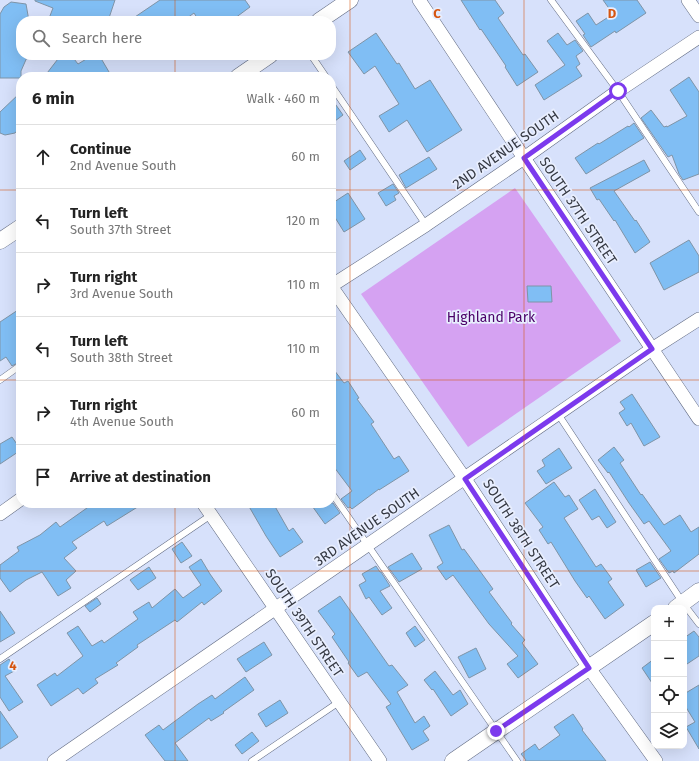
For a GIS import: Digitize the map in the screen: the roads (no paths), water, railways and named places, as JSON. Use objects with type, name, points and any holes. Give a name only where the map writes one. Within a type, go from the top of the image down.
[{"type":"street","points":[[326,16],[350,0]]},
{"type":"street","name":"SOUTH 37TH STREET","points":[[419,0],[699,419]]},
{"type":"street","points":[[688,0],[699,16]]},
{"type":"street","name":"2ND AVENUE SOUTH","points":[[336,283],[426,225],[618,91],[699,37]]},
{"type":"street","points":[[245,72],[263,60]]},
{"type":"street","points":[[0,241],[16,233]]},
{"type":"street","name":"SOUTH 38TH STREET","points":[[336,293],[465,479],[589,668],[656,761]]},
{"type":"street","name":"3RD AVENUE SOUTH","points":[[54,761],[652,349],[699,319]]},
{"type":"street","points":[[0,514],[16,503]]},
{"type":"street","name":"SOUTH 39TH STREET","points":[[206,508],[380,761]]},
{"type":"street","points":[[680,605],[699,591]]},
{"type":"street","points":[[453,761],[651,625]]},
{"type":"lane","points":[[551,0],[618,91],[699,212]]},
{"type":"lane","points":[[314,60],[323,72]]},
{"type":"lane","points":[[336,92],[426,225]]},
{"type":"lane","points":[[0,380],[16,369]]},
{"type":"lane","points":[[558,414],[680,605]]},
{"type":"lane","points":[[336,499],[517,761]]},
{"type":"lane","points":[[0,659],[211,515]]},
{"type":"lane","points":[[687,612],[699,624]]},
{"type":"lane","points":[[252,761],[339,702]]},
{"type":"park label","name":"Highland Park","points":[[491,317]]}]
